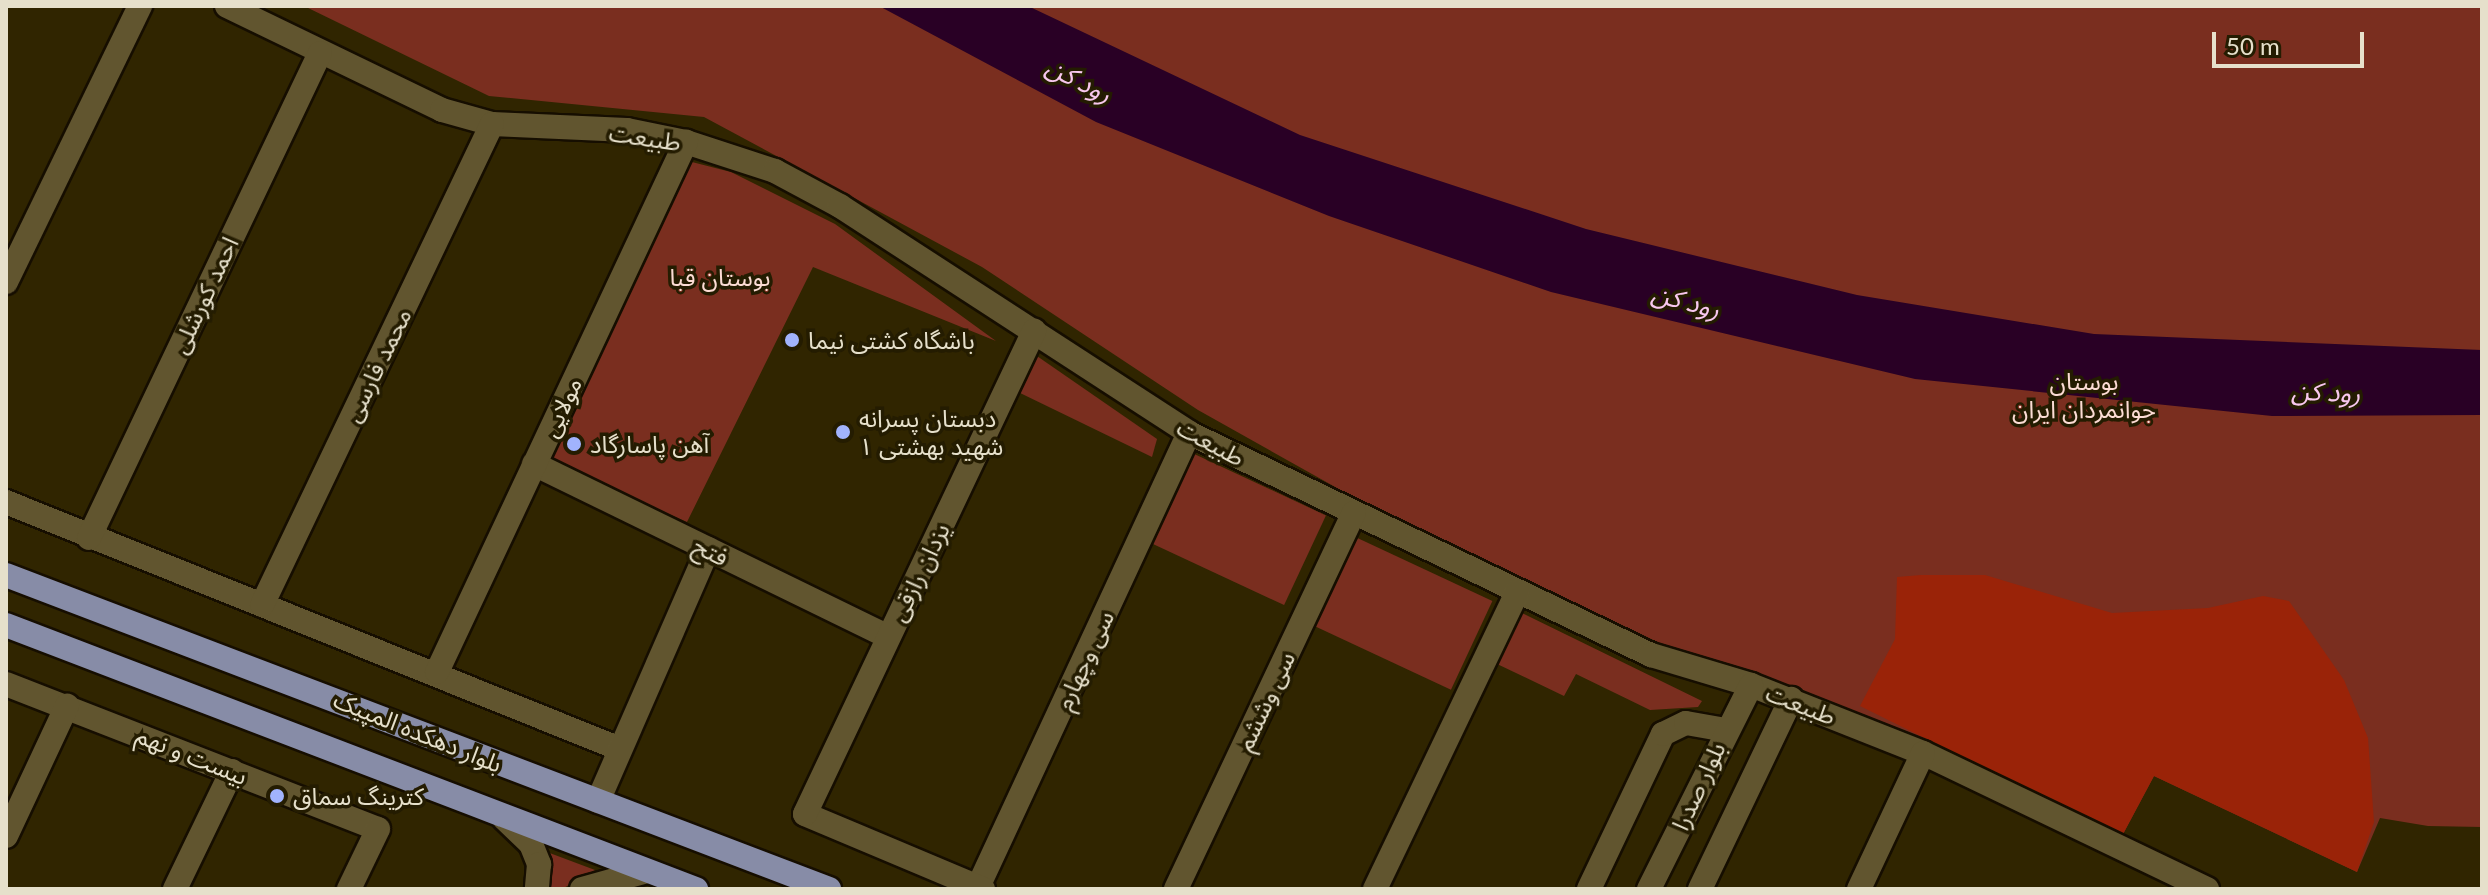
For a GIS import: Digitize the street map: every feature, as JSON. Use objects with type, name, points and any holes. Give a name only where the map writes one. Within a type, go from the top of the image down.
[{"type":"main road","name":"بلوار دهکده المپیک","points":[[6,575],[829,889]]},
{"type":"main road","name":"بلوار دهکده المپیک","points":[[6,625],[696,889]]},
{"type":"street","points":[[6,282],[140,6]]},
{"type":"street","name":"طبیعت","points":[[227,6],[442,110],[492,124],[627,130],[686,142],[775,171],[840,206],[1189,433],[1651,655],[1791,699],[1923,753],[2207,889]]},
{"type":"street","name":"احمد کورشلی","points":[[89,538],[320,53]]},
{"type":"street","name":"محمد فارسی","points":[[262,605],[492,124]]},
{"type":"street","name":"مولایی","points":[[437,672],[686,142]]},
{"type":"street","name":"یزدان رازقی","points":[[980,888],[805,814],[1034,331]]},
{"type":"street","name":"سی وچهارم","points":[[980,888],[1189,433]]},
{"type":"street","name":"فتح","points":[[534,464],[888,637]]},
{"type":"street","points":[[6,502],[89,538],[437,672],[620,749]]},
{"type":"street","name":"سی وششم","points":[[1176,889],[1354,513]]},
{"type":"street","points":[[598,801],[708,549]]},
{"type":"street","points":[[1375,889],[1517,592]]},
{"type":"street","name":"بیست و نهم","points":[[6,684],[378,829],[349,889]]},
{"type":"street","name":"بلوار صدرا","points":[[1649,889],[1724,730],[1751,685]]},
{"type":"street","name":"بلوار صدرا","points":[[1700,889],[1791,699]]},
{"type":"street","points":[[6,836],[67,706]]},
{"type":"street","points":[[1589,889],[1663,734],[1686,723],[1724,730]]},
{"type":"street","points":[[1859,889],[1923,753]]},
{"type":"street","points":[[175,889],[232,771]]},
{"type":"street","points":[[504,818],[531,844],[539,864],[537,889]]},
{"type":"street","points":[[582,889],[647,871]]},
{"type":"green space","name":"بوستان جوانمردان ایران","points":[[304,6],[2482,6],[2482,827],[2428,826],[2380,818],[2357,872],[2154,776],[2122,836],[1704,664],[1362,502],[1198,410],[982,267],[704,117],[489,96]]},
{"type":"green space","name":"بوستان قبا","points":[[688,161],[731,172],[835,224],[996,341],[813,267],[687,522],[547,461]]},
{"type":"green space","points":[[1034,354],[1157,439],[1152,457],[1018,392]]},
{"type":"green space","points":[[1190,452],[1326,515],[1284,605],[1148,542]]},
{"type":"green space","points":[[1351,535],[1492,601],[1451,690],[1310,624]]},
{"type":"green space","points":[[1522,613],[1702,701],[1698,707],[1650,710],[1576,674],[1564,696],[1495,663]]},
{"type":"green space","points":[[539,849],[595,870],[562,889],[546,889]]},
{"type":"shaded area","points":[[1985,575],[2112,613],[2208,608],[2263,596],[2289,601],[2344,680],[2368,738],[2374,822],[2357,872],[2154,776],[2122,836],[1860,706],[1895,639],[1897,577]]},
{"type":"water","name":"رود کن","points":[[879,6],[1028,6],[1300,135],[1586,229],[1857,295],[2094,334],[2482,350],[2482,415],[2272,416],[1915,379],[1551,292],[1329,216],[1096,122]]},
{"type":"place","name":"باشگاه کشتی نیما","points":[[792,340]]},
{"type":"place","name":"دبستان پسرانه شهید بهشتی ۱","points":[[843,432]]},
{"type":"place","name":"آهن پاسارگاد","points":[[574,444]]},
{"type":"place","name":"کترینگ سماق","points":[[277,796]]}]
